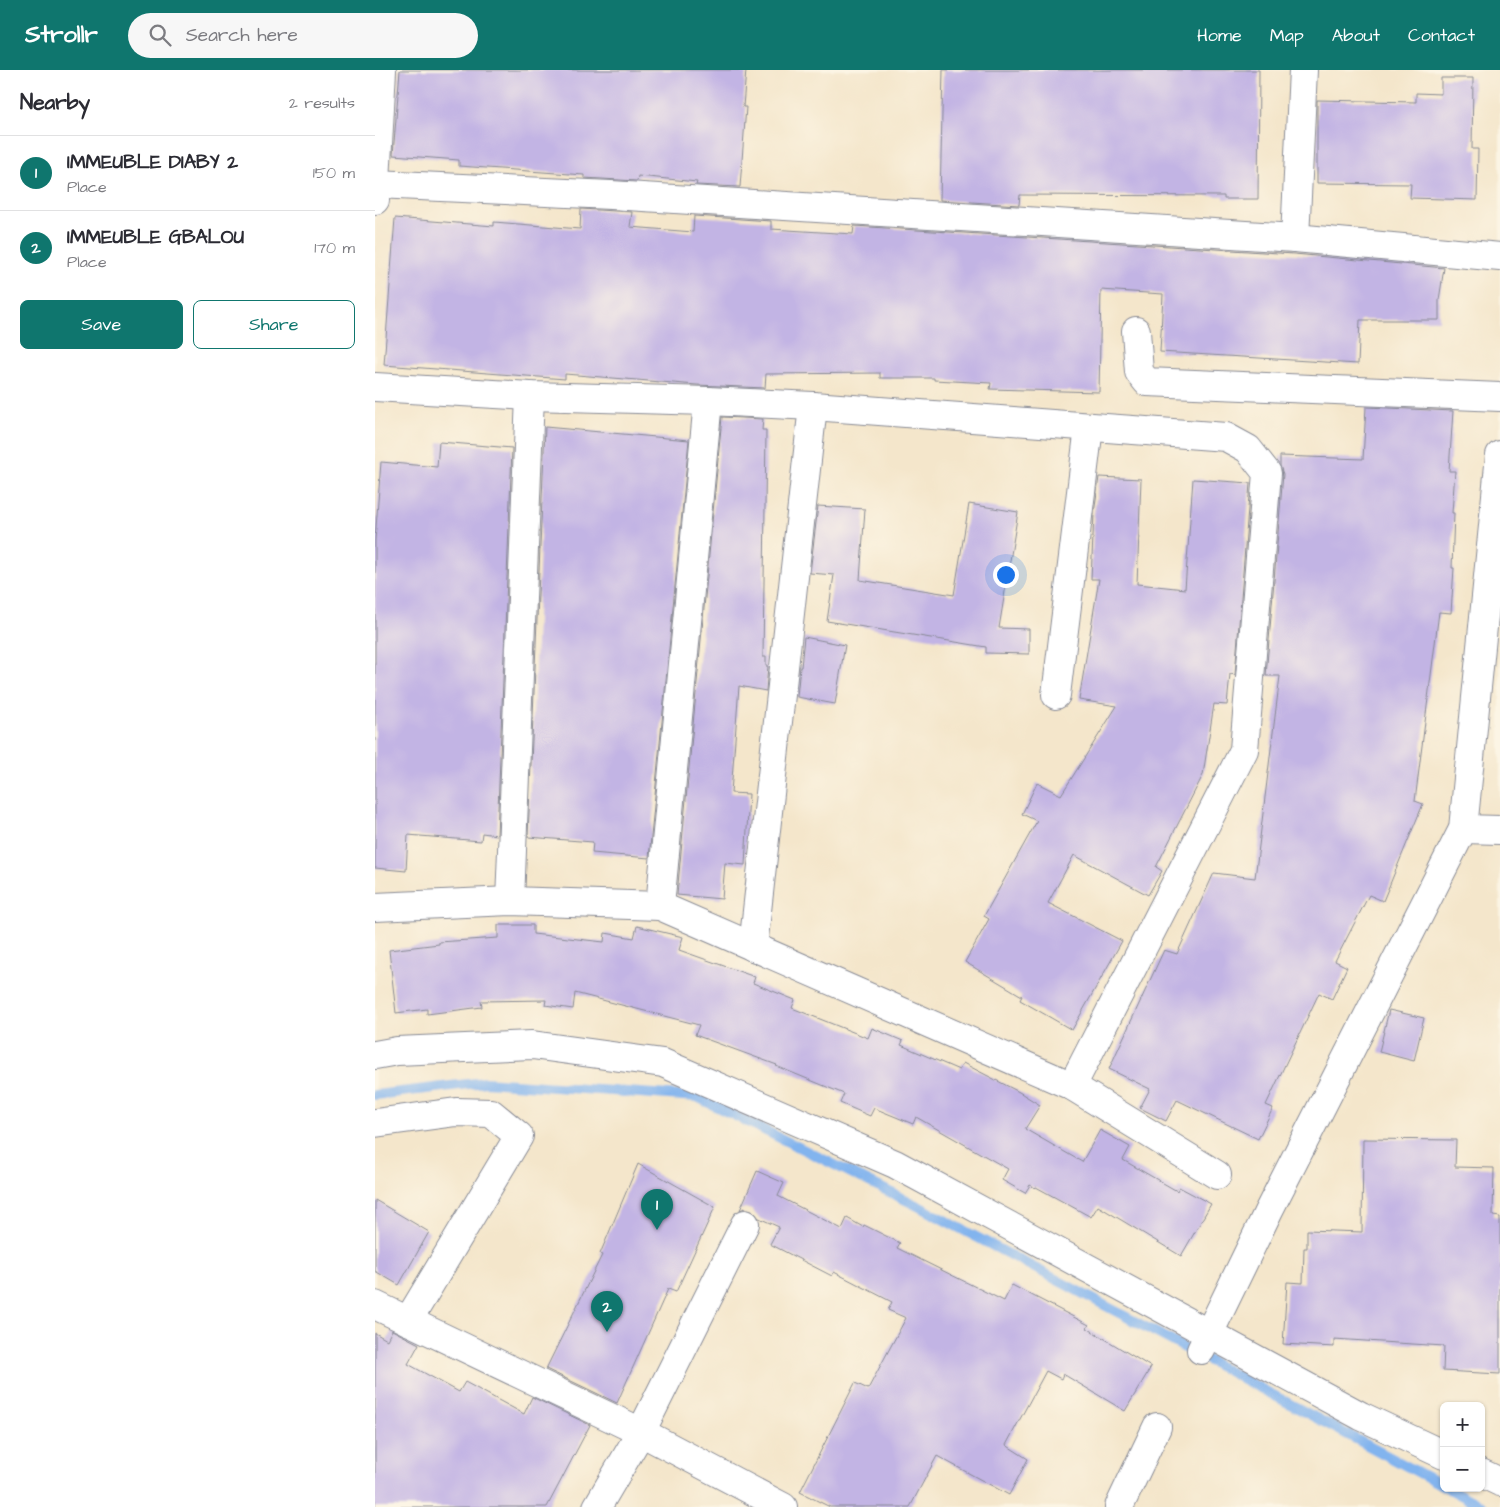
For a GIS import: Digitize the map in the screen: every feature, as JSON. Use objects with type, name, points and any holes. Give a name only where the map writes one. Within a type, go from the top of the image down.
[{"type":"street","points":[[382,70],[376,192],[611,194],[1295,238],[1500,257]]},
{"type":"street","points":[[1295,238],[1303,70]]},
{"type":"street","points":[[1136,331],[1139,372],[1147,382],[1500,397]]},
{"type":"street","points":[[375,387],[530,396],[813,406],[1226,437],[1248,449],[1267,473],[1244,750],[1073,1086]]},
{"type":"street","points":[[510,901],[530,396]]},
{"type":"street","points":[[660,906],[709,401]]},
{"type":"street","points":[[753,947],[813,406]]},
{"type":"street","points":[[1056,695],[1089,427]]},
{"type":"street","points":[[1204,1342],[1463,829],[1500,455]]},
{"type":"street","points":[[1463,829],[1500,830]]},
{"type":"street","points":[[375,907],[510,901],[660,906],[1073,1086],[1217,1175]]},
{"type":"street","points":[[375,1054],[397,1050],[532,1044],[663,1063],[895,1164],[1204,1342],[1440,1454]]},
{"type":"street","points":[[375,1123],[456,1112],[491,1113],[519,1136],[408,1321]]},
{"type":"street","points":[[597,1507],[641,1432],[745,1224]]},
{"type":"street","points":[[375,1305],[641,1432],[783,1507]]},
{"type":"street","points":[[1119,1507],[1157,1427]]},
{"type":"street","points":[[1485,1475],[1500,1482]]},
{"type":"building","points":[[400,70],[746,70],[743,107],[746,107],[740,187],[696,185],[697,182],[638,176],[637,181],[584,178],[584,175],[459,166],[459,160],[393,155]]},
{"type":"building","points":[[943,70],[1259,70],[1258,199],[1224,199],[1224,196],[1020,195],[1019,205],[940,200]]},
{"type":"building","points":[[1441,78],[1473,78],[1472,149],[1478,149],[1477,200],[1410,198],[1411,184],[1317,183],[1317,100],[1416,102],[1416,93],[1441,94]]},
{"type":"building","points":[[581,209],[632,212],[630,227],[693,232],[694,216],[771,221],[771,229],[853,234],[854,226],[1294,254],[1444,268],[1439,300],[1439,320],[1360,320],[1358,364],[1160,352],[1163,294],[1101,290],[1099,392],[990,389],[991,383],[934,380],[934,378],[880,378],[880,373],[766,374],[765,388],[697,385],[565,374],[565,379],[384,365],[395,218],[494,226],[494,222],[580,229]]},
{"type":"building","points":[[1366,407],[1453,411],[1449,471],[1455,471],[1452,513],[1454,513],[1452,568],[1454,568],[1451,613],[1439,612],[1415,801],[1423,804],[1383,901],[1369,895],[1335,961],[1347,967],[1332,999],[1319,993],[1266,1105],[1273,1108],[1258,1139],[1177,1100],[1166,1121],[1140,1108],[1150,1089],[1109,1069],[1164,950],[1177,954],[1214,873],[1255,878],[1280,676],[1266,676],[1283,474],[1280,466],[1280,456],[1363,459]]},
{"type":"building","points":[[722,417],[763,419],[762,430],[766,430],[763,657],[766,657],[766,666],[768,666],[766,691],[739,686],[731,793],[749,794],[745,865],[725,863],[722,899],[677,895]]},
{"type":"building","points":[[545,427],[689,440],[649,858],[592,853],[593,842],[528,837]]},
{"type":"building","points":[[439,442],[512,448],[497,835],[482,833],[481,841],[408,835],[406,871],[375,868],[375,541],[381,462],[437,467]]},
{"type":"building","points":[[1099,477],[1141,479],[1137,584],[1185,589],[1193,479],[1250,483],[1235,675],[1230,674],[1227,705],[1214,704],[1203,775],[1156,867],[1162,871],[1148,895],[1074,855],[1048,903],[1122,941],[1072,1030],[1020,1000],[1022,996],[965,962],[989,919],[984,916],[1037,821],[1022,814],[1037,783],[1061,795],[1117,706],[1079,700],[1099,579],[1091,579],[1094,514]]},
{"type":"building","points":[[969,504],[1018,512],[999,628],[1029,629],[1029,654],[986,653],[986,647],[827,621],[834,575],[810,573],[818,506],[865,509],[860,580],[954,595]]},
{"type":"building","points":[[804,637],[845,645],[835,704],[797,697]]},
{"type":"building","points":[[498,925],[533,925],[533,934],[604,942],[605,933],[634,938],[637,926],[683,937],[679,950],[755,977],[753,983],[795,1000],[792,1008],[868,1038],[872,1028],[903,1041],[901,1045],[959,1070],[963,1063],[1019,1092],[1040,1105],[1025,1129],[1082,1162],[1100,1130],[1130,1147],[1123,1160],[1177,1191],[1179,1187],[1211,1204],[1181,1256],[1098,1206],[1091,1217],[1036,1187],[1030,1185],[1025,1193],[1002,1180],[1008,1169],[916,1117],[913,1124],[874,1108],[870,1116],[840,1103],[844,1094],[777,1065],[695,1035],[699,1025],[575,993],[573,1009],[545,1005],[546,1000],[481,1001],[482,1007],[427,1014],[427,1009],[396,1013],[389,950],[439,944],[439,942],[498,938]]},
{"type":"building","points":[[1389,1010],[1424,1018],[1414,1061],[1379,1052]]},
{"type":"building","points":[[1363,1139],[1456,1140],[1455,1167],[1494,1168],[1493,1216],[1500,1217],[1500,1374],[1443,1371],[1444,1346],[1334,1339],[1334,1347],[1283,1344],[1287,1282],[1303,1283],[1304,1248],[1307,1248],[1307,1230],[1362,1232]]},
{"type":"building","points":[[638,1164],[715,1207],[676,1292],[668,1289],[617,1403],[546,1369],[602,1255],[600,1254]]},
{"type":"building","points":[[757,1171],[784,1183],[778,1196],[842,1229],[847,1218],[863,1227],[864,1225],[900,1243],[897,1248],[1004,1301],[1012,1285],[1089,1325],[1087,1328],[1151,1367],[1125,1411],[1063,1374],[1061,1379],[1046,1371],[1006,1445],[1028,1459],[1009,1495],[937,1456],[910,1507],[830,1507],[800,1492],[855,1383],[868,1389],[906,1318],[888,1310],[892,1302],[834,1272],[832,1276],[770,1244],[779,1227],[759,1218],[752,1210],[745,1208],[740,1210]]},
{"type":"building","points":[[375,1200],[429,1232],[399,1285],[375,1271]]},
{"type":"building","points":[[392,1330],[419,1344],[408,1364],[459,1392],[465,1382],[524,1414],[532,1397],[590,1425],[547,1507],[375,1507],[375,1333],[387,1340]]},
{"type":"waterway","points":[[375,1095],[485,1082],[697,1097],[920,1207],[1440,1484]]},
{"type":"waterway","points":[[1455,1492],[1483,1507]]},
{"type":"place","name":"IMMEUBLE DIABY 2","points":[[657,1230]]},
{"type":"place","name":"IMMEUBLE GBALOU","points":[[607,1332]]}]
